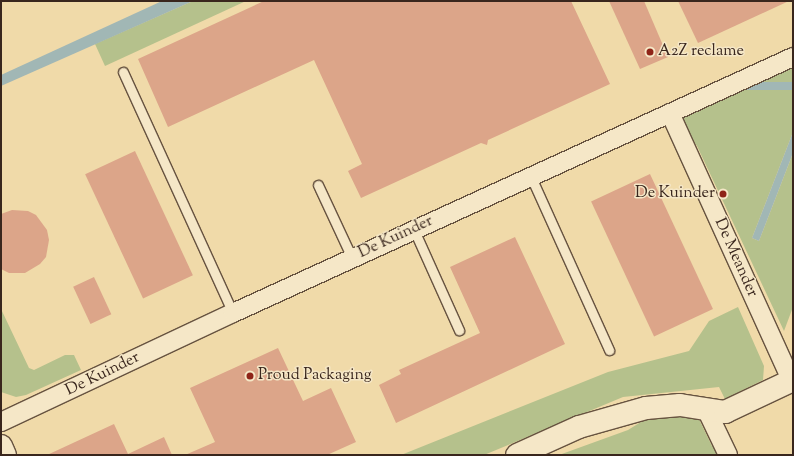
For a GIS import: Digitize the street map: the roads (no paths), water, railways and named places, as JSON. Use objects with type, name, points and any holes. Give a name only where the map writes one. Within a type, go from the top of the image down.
[{"type":"street","name":"De Kuinder","points":[[1,422],[233,312],[793,57]]},
{"type":"street","name":"De Meander","points":[[670,113],[792,380]]},
{"type":"street","points":[[517,455],[579,427],[633,410],[671,405],[725,412],[792,380]]},
{"type":"street","points":[[706,409],[728,455]]},
{"type":"street","points":[[1,446],[5,455]]},
{"type":"lane","points":[[123,72],[233,312]]},
{"type":"lane","points":[[531,177],[609,350]]},
{"type":"lane","points":[[318,185],[352,258]]},
{"type":"lane","points":[[414,230],[459,330]]},
{"type":"water","points":[[162,1],[193,1],[1,86],[1,75]]},
{"type":"water","points":[[714,82],[793,82],[793,90],[714,90]]},
{"type":"water","points":[[793,132],[793,153],[759,241],[752,238]]},
{"type":"place","name":"A2Z reclame","points":[[650,52]]},
{"type":"place","name":"De Kuinder","points":[[723,194]]},
{"type":"place","name":"Proud Packaging","points":[[250,376]]}]
